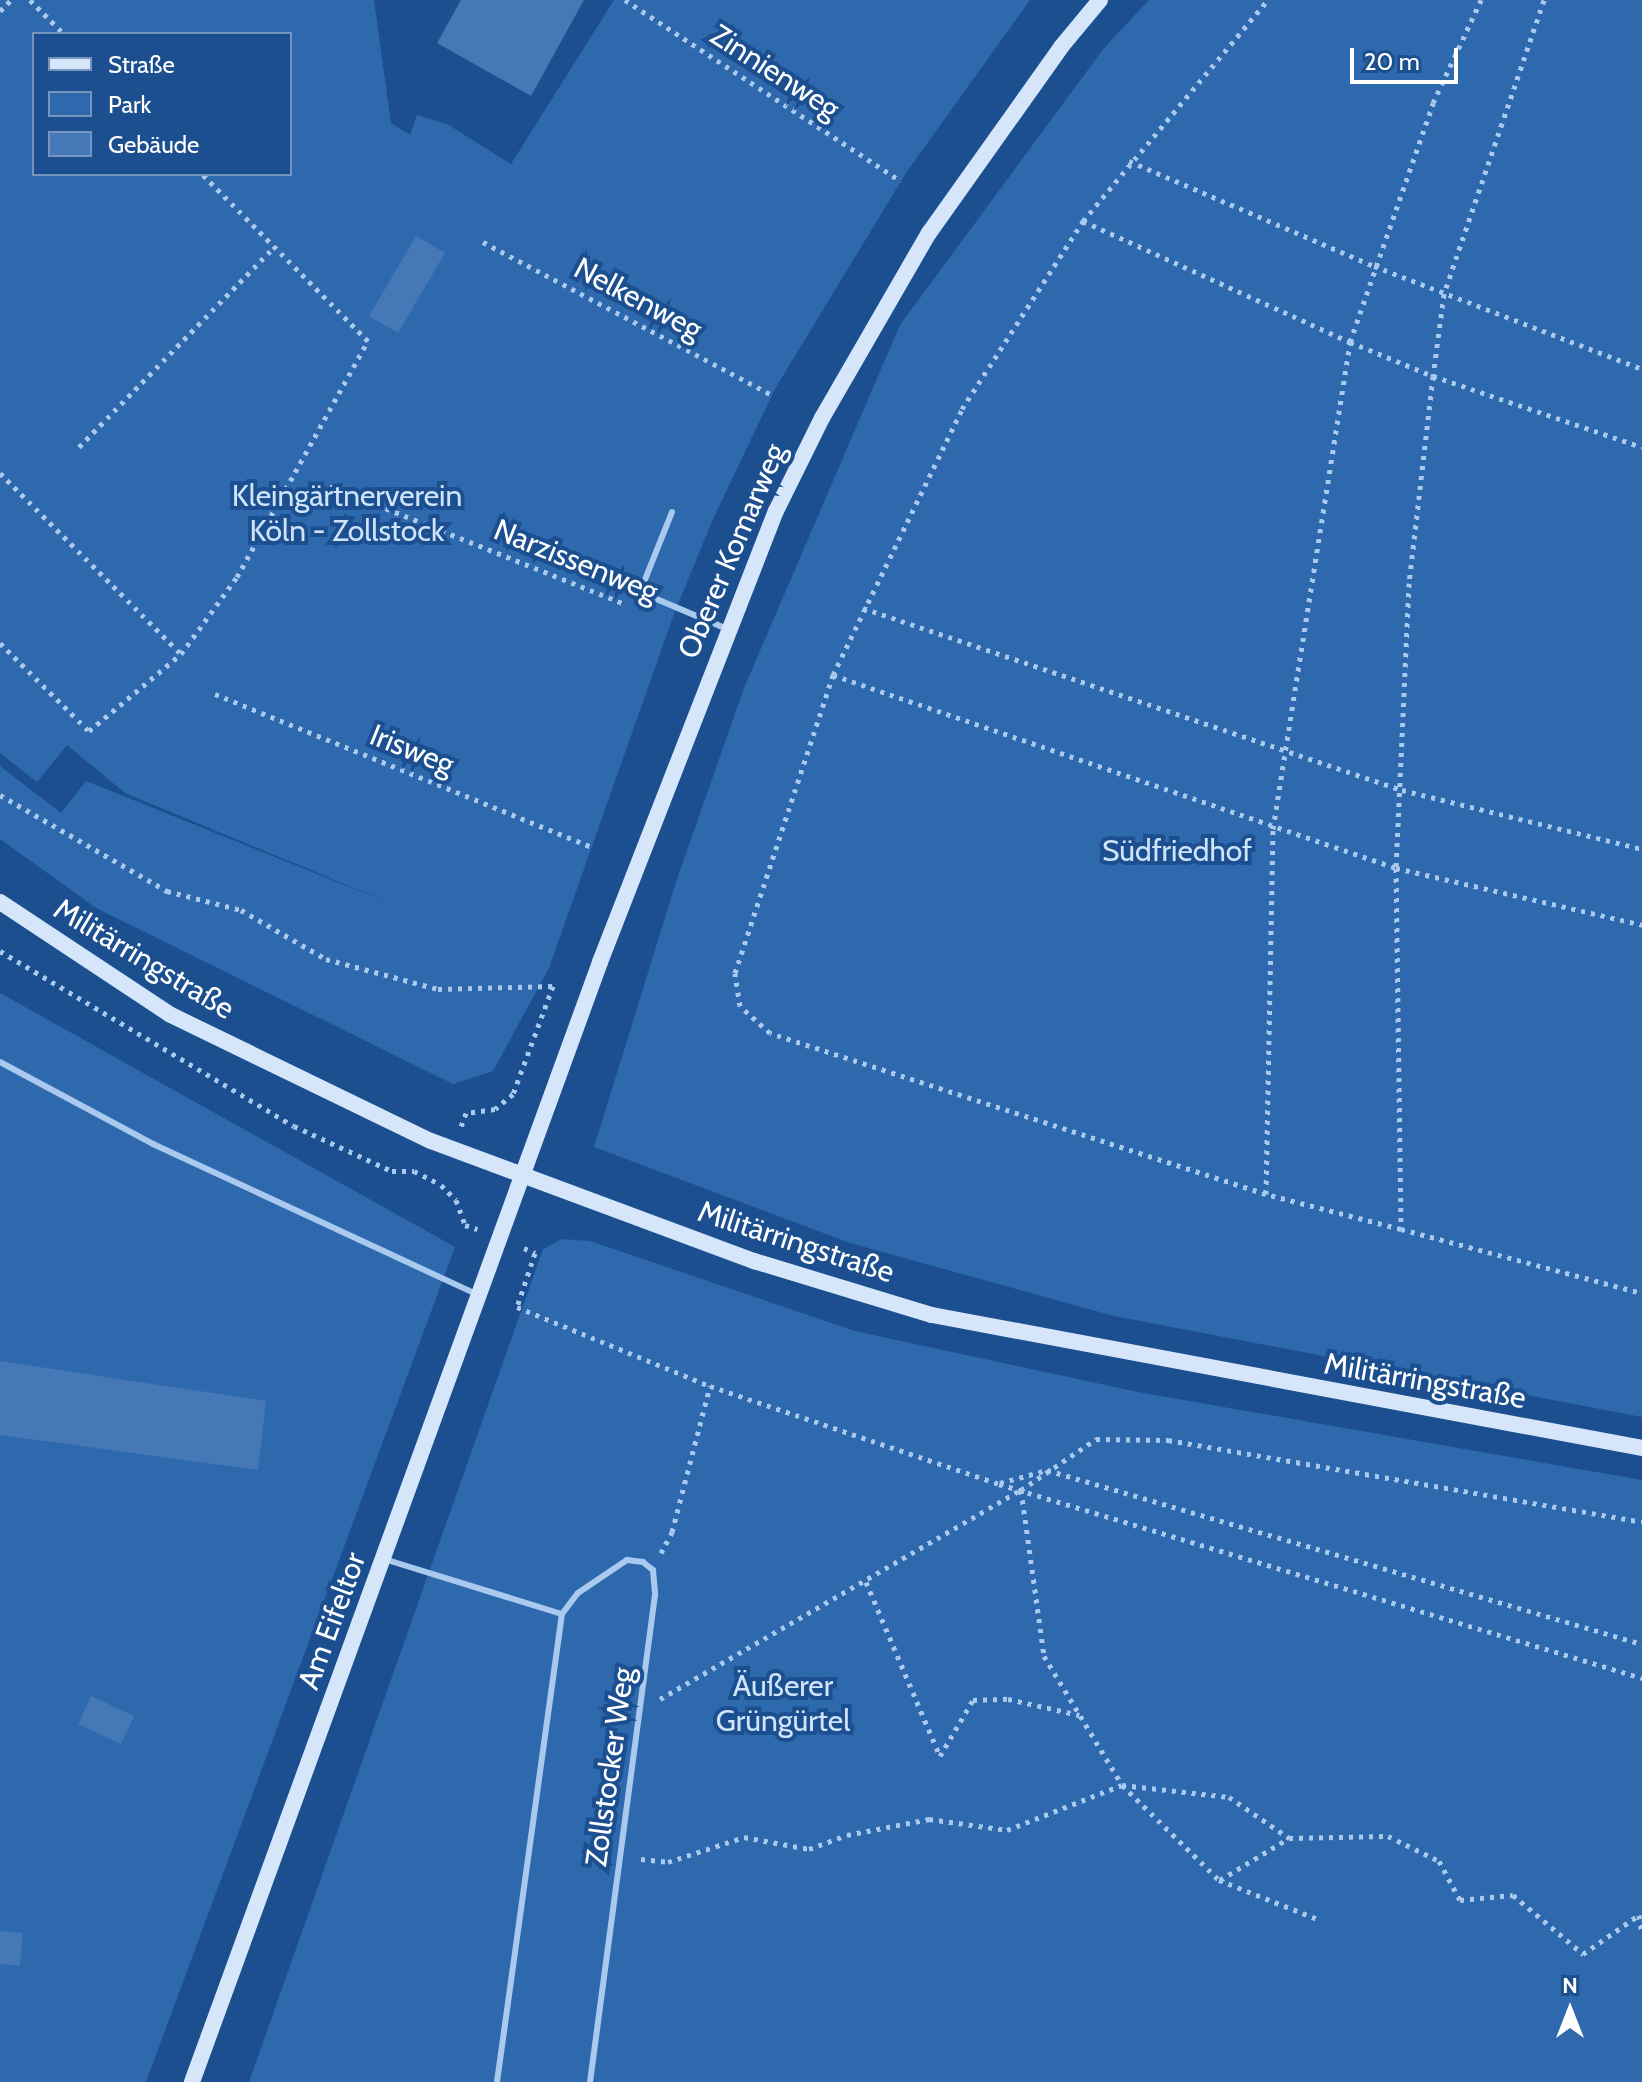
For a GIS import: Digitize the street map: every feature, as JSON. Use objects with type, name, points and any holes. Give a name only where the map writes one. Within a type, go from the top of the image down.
[{"type":"main road","name":"Oberer Komarweg","points":[[521,1178],[727,629],[822,418],[929,233],[1061,47],[1100,0]]},
{"type":"main road","name":"Militärringstraße","points":[[0,902],[169,1014],[453,1151],[754,1261],[932,1315],[1642,1448]]},
{"type":"main road","name":"Am Eifeltor","points":[[192,2082],[521,1178]]},
{"type":"lane","points":[[672,512],[640,592],[727,629]]},
{"type":"lane","points":[[0,1062],[153,1144],[479,1295]]},
{"type":"lane","points":[[384,1559],[562,1614]]},
{"type":"lane","points":[[497,2082],[562,1614],[578,1593],[627,1560],[643,1562],[653,1570]]},
{"type":"lane","name":"Zollstocker Weg","points":[[590,2082],[655,1595],[653,1570]]},
{"type":"path","points":[[0,11],[11,0]]},
{"type":"path","points":[[30,0],[62,32]]},
{"type":"path","name":"Zinnienweg","points":[[625,0],[901,181]]},
{"type":"path","points":[[1268,0],[1129,161],[1083,221],[962,409],[833,675],[735,973],[740,1006],[770,1033],[1266,1194],[1642,1293]]},
{"type":"path","points":[[1266,1194],[1273,829],[1350,342],[1433,103],[1481,0]]},
{"type":"path","points":[[1401,1229],[1396,868],[1402,790],[1409,583],[1433,376],[1444,294],[1544,0]]},
{"type":"path","points":[[1129,161],[1374,266],[1642,369]]},
{"type":"path","points":[[0,643],[89,731],[181,654],[237,577],[368,341],[204,176]]},
{"type":"path","points":[[1083,221],[1350,342],[1433,376],[1642,447]]},
{"type":"path","name":"Nelkenweg","points":[[483,242],[772,395]]},
{"type":"path","points":[[79,447],[274,247]]},
{"type":"path","points":[[0,473],[181,654]]},
{"type":"path","name":"Narzissenweg","points":[[330,486],[629,606]]},
{"type":"path","points":[[863,608],[1284,753],[1402,790],[1642,849]]},
{"type":"path","points":[[833,675],[1273,829],[1396,868],[1642,925]]},
{"type":"path","name":"Irisweg","points":[[215,694],[592,847]]},
{"type":"path","points":[[0,795],[167,891],[241,910],[326,959],[438,989],[553,986],[513,1094],[495,1109],[466,1113],[441,1185]]},
{"type":"path","points":[[0,951],[294,1126],[392,1171],[414,1171],[441,1185],[456,1200],[465,1225],[535,1253],[517,1307],[710,1386],[999,1484],[1642,1678]]},
{"type":"path","points":[[653,1570],[672,1532],[710,1386]]},
{"type":"path","points":[[641,1708],[685,1688],[866,1582],[1021,1490],[1096,1439],[1168,1440],[1642,1522]]},
{"type":"path","points":[[999,1484],[1047,1470],[1642,1644]]},
{"type":"path","points":[[1021,1490],[1044,1656],[1122,1785],[1219,1880],[1320,1920]]},
{"type":"path","points":[[866,1582],[940,1756],[973,1700],[1008,1699],[1079,1715]]},
{"type":"path","points":[[621,1856],[668,1862],[744,1837],[809,1849],[847,1835],[929,1819],[1007,1830],[1122,1785],[1229,1797],[1289,1838]]},
{"type":"path","points":[[1219,1880],[1289,1838],[1388,1836],[1439,1861],[1460,1900],[1513,1895],[1583,1954],[1639,1915],[1642,1935]]},
{"type":"green space","name":"Kleingärtnerverein Köln - Zollstock","points":[[0,0],[374,0],[391,123],[410,135],[417,115],[447,124],[511,164],[614,0],[1030,0],[906,173],[775,389],[713,519],[674,614],[549,968],[493,1071],[453,1084],[96,908],[0,839],[0,766],[61,813],[86,781],[402,908],[125,793],[67,745],[37,782],[0,753]]},
{"type":"green space","name":"Südfriedhof","points":[[1149,0],[1642,0],[1642,1417],[1114,1316],[850,1243],[594,1147],[677,879],[744,688],[900,325],[1104,48]]},
{"type":"green space","points":[[0,993],[455,1247],[146,2082],[0,2082]]},
{"type":"green space","name":"Äußerer Grüngürtel","points":[[562,1239],[590,1241],[855,1331],[1138,1392],[1642,1480],[1642,2082],[249,2082],[543,1249]]},
{"type":"building","points":[[461,0],[584,0],[531,96],[437,43]]},
{"type":"building","points":[[416,236],[445,253],[398,333],[369,316]]},
{"type":"building","points":[[0,1361],[266,1401],[258,1470],[0,1435]]},
{"type":"building","points":[[91,1696],[134,1716],[121,1744],[78,1724]]},
{"type":"building","points":[[0,1931],[23,1933],[20,1966],[0,1964]]}]
